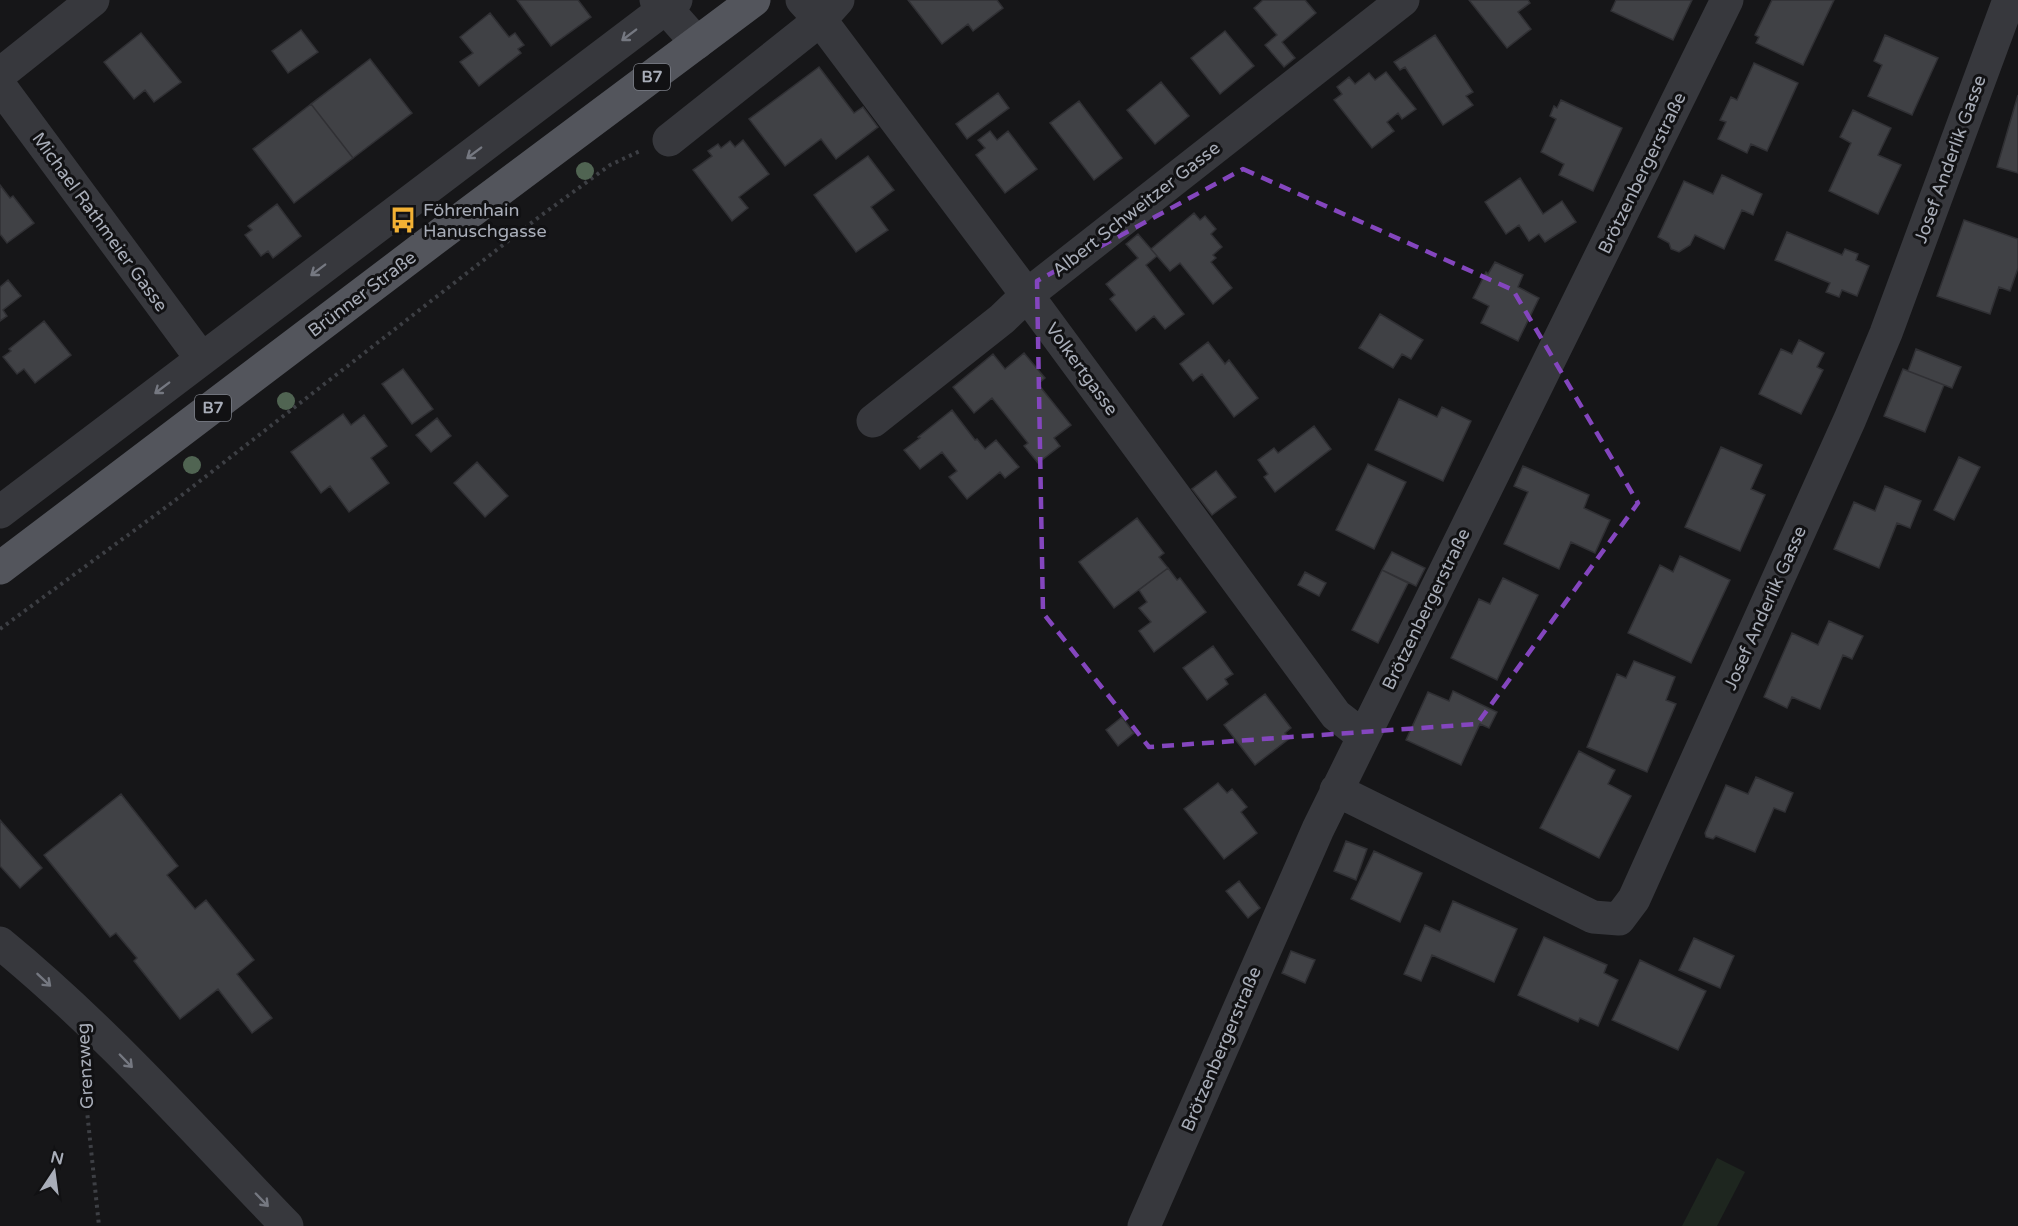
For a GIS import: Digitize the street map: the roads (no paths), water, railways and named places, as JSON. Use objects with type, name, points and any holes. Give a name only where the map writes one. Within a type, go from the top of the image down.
[{"type":"main road","name":"Brünner Straße","points":[[0,568],[424,246],[754,0]]},
{"type":"street","points":[[0,74],[93,0]]},
{"type":"street","name":"Albert Schweitzer Gasse","points":[[873,421],[1002,319],[1027,295],[1402,0]]},
{"type":"street","name":"Brötzenbergerstraße","points":[[1144,1226],[1207,1086],[1256,967],[1336,790],[1727,0]]},
{"type":"street","name":"Josef Anderlik Gasse","points":[[1336,790],[1593,917],[1619,919],[1634,899],[1850,419],[1886,333],[2009,0]]},
{"type":"street","points":[[0,512],[666,3],[697,43]]},
{"type":"street","points":[[669,140],[820,7]]},
{"type":"street","name":"Volkertgasse","points":[[820,7],[1027,295],[1336,715],[1363,736]]},
{"type":"street","name":"Michael Rathmeier Gasse","points":[[0,86],[201,358]]},
{"type":"street","name":"Grenzweg","points":[[0,943],[30,967],[86,1019],[287,1226]]},
{"type":"place","name":"Föhrenhain Hanuschgasse","points":[[403,220]]}]
